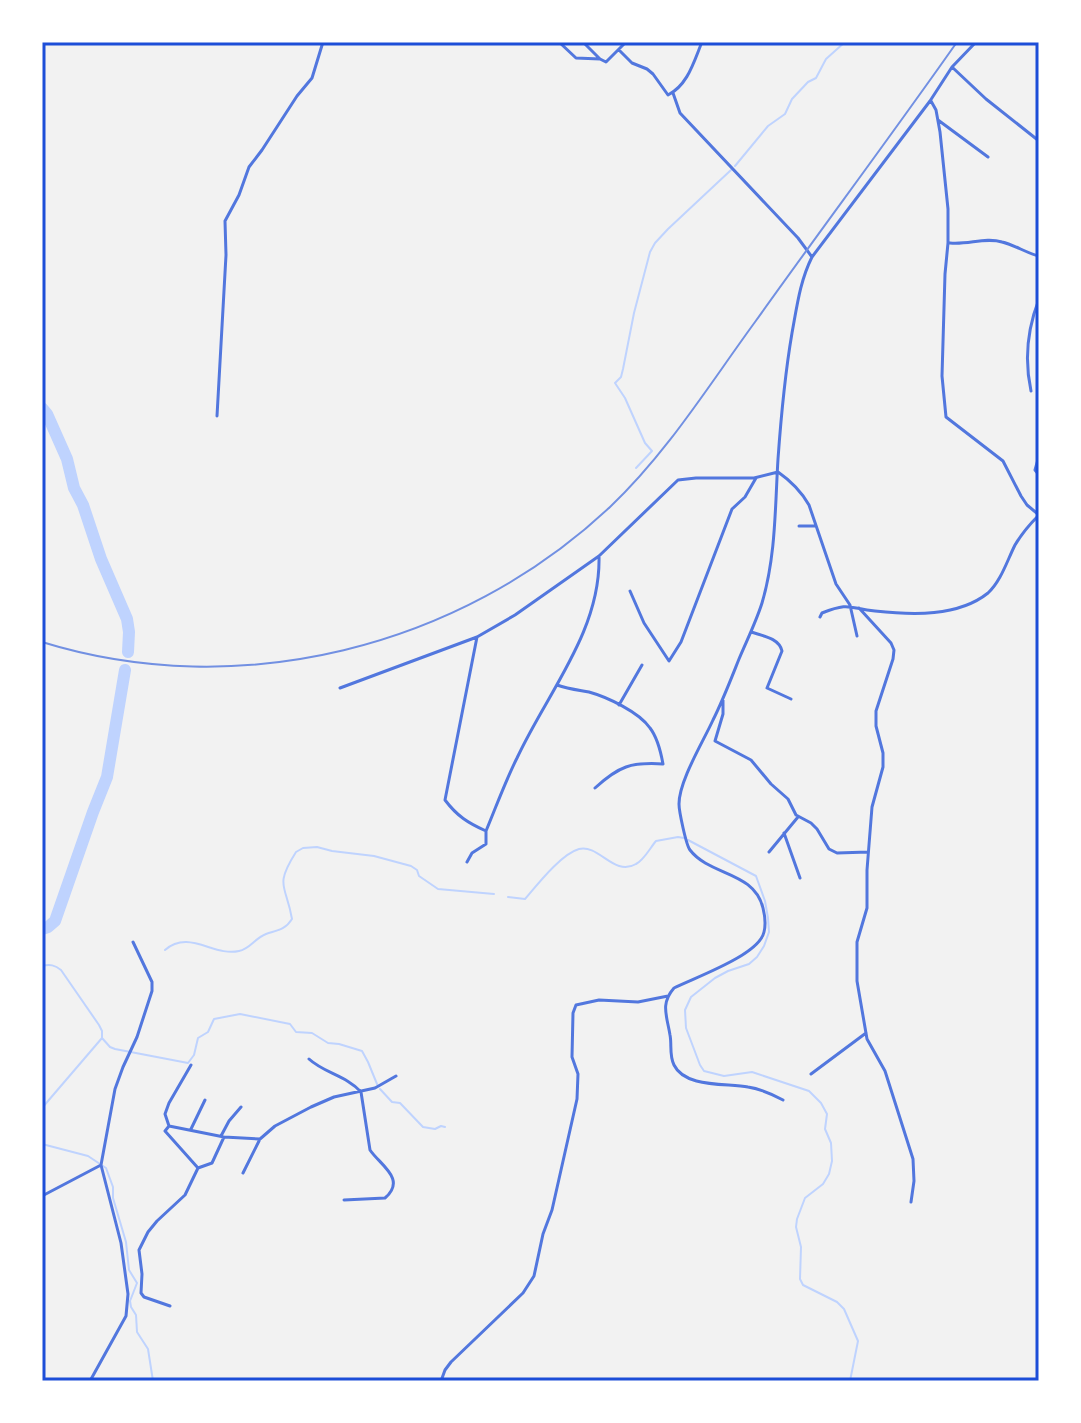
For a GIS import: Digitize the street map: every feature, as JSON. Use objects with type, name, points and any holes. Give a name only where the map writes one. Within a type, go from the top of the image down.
[{"type":"street","points":[[217,416],[225,221],[249,167],[312,78],[323,42]]},
{"type":"street","points":[[559,42],[576,58],[600,59]]},
{"type":"street","points":[[583,42],[604,62],[626,42]]},
{"type":"street","points":[[619,50],[632,63],[653,74],[668,95],[677,91],[686,80],[702,42]]},
{"type":"street","points":[[783,1100],[746,1086],[696,1081],[678,1072],[671,1056],[665,1002],[668,996],[674,988],[733,961],[759,944],[764,934],[765,916],[763,904],[756,893],[739,878],[718,870],[688,848],[679,805],[681,788],[751,632],[769,576],[789,351],[803,275],[812,257],[925,108],[952,67],[976,42]]},
{"type":"street","points":[[952,67],[1039,141]]},
{"type":"street","points":[[673,93],[680,113],[798,238],[812,257]]},
{"type":"street","points":[[820,617],[822,613],[850,605],[908,613],[945,611],[969,605],[994,586],[1016,543],[1039,515],[1027,505],[1003,461],[946,417],[942,376],[948,243],[945,179],[938,120],[930,101]]},
{"type":"street","points":[[938,120],[988,157]]},
{"type":"street","points":[[948,243],[1001,241],[1039,256]]},
{"type":"street","points":[[1031,391],[1027,339],[1039,299]]},
{"type":"street","points":[[1039,456],[1035,470],[1039,475]]},
{"type":"street","points":[[340,688],[477,637],[515,615],[599,556],[678,480],[756,478],[778,472]]},
{"type":"street","points":[[778,472],[804,495],[809,505],[836,584],[850,605],[857,636]]},
{"type":"street","points":[[630,591],[644,623],[669,661],[686,630],[732,509],[745,497],[756,478]]},
{"type":"street","points":[[799,526],[816,526]]},
{"type":"street","points":[[467,862],[472,853],[486,844],[486,831],[517,757],[577,647],[598,584],[599,556]]},
{"type":"street","points":[[859,608],[894,650],[876,711],[883,767],[872,807],[867,908],[857,942],[857,981],[867,1039],[885,1071],[913,1159],[911,1202]]},
{"type":"street","points":[[751,632],[772,639],[782,647],[767,688],[791,699]]},
{"type":"street","points":[[477,637],[445,800],[454,812],[486,831]]},
{"type":"street","points":[[619,705],[642,665]]},
{"type":"street","points":[[557,685],[607,698],[639,717],[650,727],[656,740],[663,764],[639,762],[628,765],[595,788]]},
{"type":"street","points":[[724,697],[723,714],[715,741],[751,760],[788,799],[796,815],[811,823],[829,849],[837,853],[868,852]]},
{"type":"street","points":[[769,852],[798,817]]},
{"type":"street","points":[[784,833],[800,878]]},
{"type":"street","points":[[90,1381],[127,1311],[127,1283],[121,1243],[101,1165],[115,1089],[153,987],[133,942]]},
{"type":"street","points":[[441,1381],[451,1362],[523,1293],[534,1276],[577,1099],[578,1074],[572,1057],[576,1005],[599,1000],[638,1002],[668,996]]},
{"type":"street","points":[[811,1074],[866,1033]]},
{"type":"street","points":[[309,1059],[355,1085],[361,1092],[370,1150],[390,1170],[392,1187],[385,1198],[344,1200]]},
{"type":"street","points":[[169,1126],[165,1114],[191,1065]]},
{"type":"street","points":[[243,1173],[260,1139],[275,1126],[334,1097],[375,1088],[396,1076]]},
{"type":"street","points":[[190,1131],[205,1100]]},
{"type":"street","points":[[170,1306],[144,1297],[141,1293],[139,1250],[157,1221],[182,1199],[198,1168],[212,1163],[229,1121],[241,1107]]},
{"type":"street","points":[[169,1126],[222,1136],[260,1139]]},
{"type":"street","points":[[169,1126],[165,1131],[198,1168]]},
{"type":"street","points":[[42,1196],[101,1165]]},
{"type":"waterway","points":[[735,166],[768,126],[785,114],[792,99],[816,78],[826,59],[845,42]]},
{"type":"waterway","points":[[636,468],[652,451],[615,383],[621,377],[650,252],[668,229],[731,170]]},
{"type":"waterway","points":[[42,408],[67,459],[74,488],[127,619],[128,652]]},
{"type":"waterway","points":[[42,929],[55,921],[107,777],[125,670]]},
{"type":"waterway","points":[[508,897],[525,899],[557,863],[579,849],[593,851],[614,864],[628,867],[642,860],[656,841],[684,838]]},
{"type":"waterway","points":[[688,840],[756,876],[765,901],[769,932],[764,946],[749,964],[715,978],[691,997],[685,1010],[686,1028],[704,1071],[724,1076],[752,1072],[809,1091],[827,1114],[825,1129],[831,1143],[832,1161],[829,1174],[823,1184],[805,1198],[797,1219],[801,1247],[800,1279],[803,1285],[837,1302],[844,1309],[858,1341],[850,1381]]},
{"type":"waterway","points":[[165,950],[183,942],[230,952],[239,951],[262,936],[284,928],[292,919],[283,879],[296,852],[303,848],[317,847],[374,856],[411,866],[419,876],[438,889],[494,894]]},
{"type":"waterway","points":[[42,966],[52,965],[61,970],[102,1031],[102,1038],[42,1108]]},
{"type":"waterway","points":[[102,1038],[115,1049],[188,1063],[194,1055],[198,1038],[208,1032],[214,1019],[240,1014],[290,1024],[296,1032],[312,1033],[328,1043],[362,1051],[377,1084]]},
{"type":"waterway","points":[[380,1089],[392,1102],[400,1103],[423,1127],[445,1127]]},
{"type":"waterway","points":[[42,1144],[88,1156],[106,1168],[126,1242],[129,1270],[137,1283],[130,1301],[131,1307],[136,1315],[137,1332],[148,1349],[153,1381]]},
{"type":"railway","points":[[42,642],[117,659],[193,666],[269,663],[344,650],[416,628],[486,596],[551,556],[610,507],[669,441],[957,42]]}]
